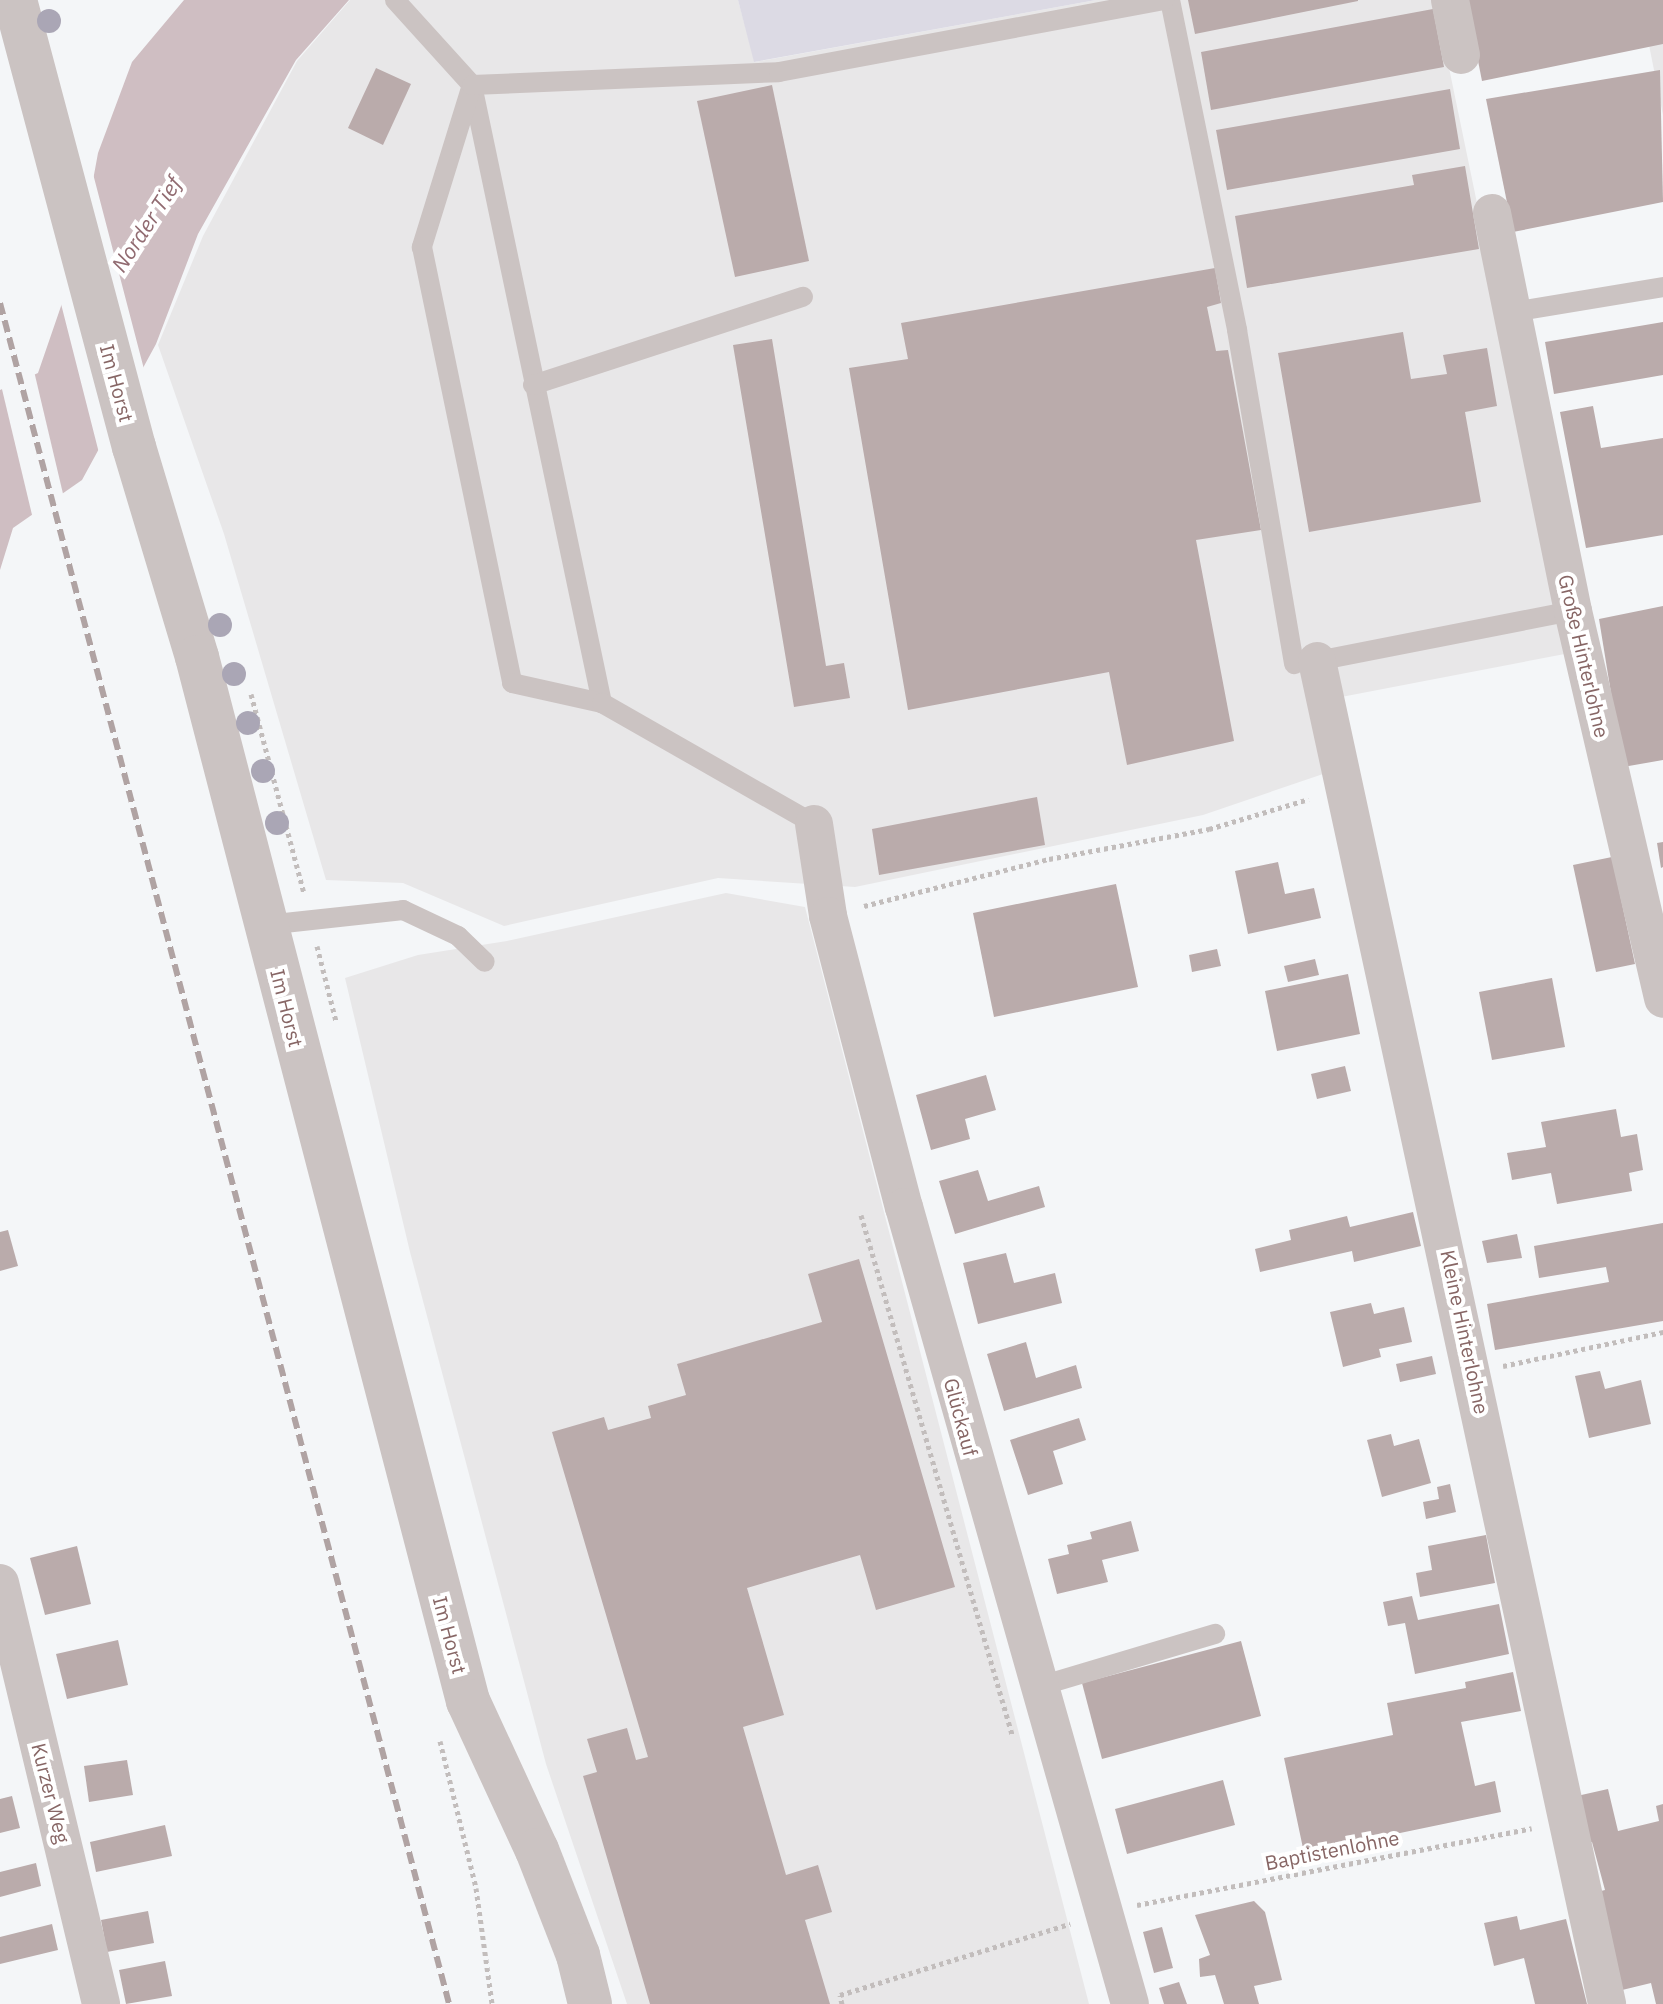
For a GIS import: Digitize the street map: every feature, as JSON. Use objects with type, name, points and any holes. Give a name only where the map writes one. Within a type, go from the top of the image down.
[{"type":"street","name":"Im Horst","points":[[15,0],[134,447],[197,657],[468,1701],[537,1850],[578,1955],[590,2004]]},
{"type":"street","points":[[1450,0],[1461,55]]},
{"type":"street","name":"Große Hinterlohne","points":[[1492,213],[1573,611],[1663,999]]},
{"type":"street","name":"Kleine Hinterlohne","points":[[1306,663],[1348,787],[1473,1372],[1564,1821],[1607,2004]]},
{"type":"street","name":"Glückauf","points":[[814,824],[828,916],[1037,1687],[1107,1911],[1130,2004]]},
{"type":"street","name":"Kurzer Weg","points":[[0,1583],[101,2004]]},
{"type":"lane","points":[[395,0],[472,85],[602,703]]},
{"type":"lane","points":[[472,85],[779,72],[1164,0]]},
{"type":"lane","points":[[1170,0],[1306,663],[1573,611]]},
{"type":"lane","points":[[472,85],[422,247],[512,683],[602,703],[814,824]]},
{"type":"lane","points":[[1512,312],[1663,287]]},
{"type":"lane","points":[[533,385],[803,297]]},
{"type":"lane","points":[[266,925],[403,910],[458,936],[485,962]]},
{"type":"lane","points":[[1037,1687],[1215,1634]]},
{"type":"path","points":[[828,916],[1049,859],[1209,829],[1348,787]]},
{"type":"path","points":[[861,1215],[1015,1745]]},
{"type":"path","points":[[1473,1372],[1663,1332]]},
{"type":"path","name":"Baptistenlohne","points":[[842,2004],[840,1995],[1107,1911],[1564,1821]]},
{"type":"path","points":[[1065,1916],[1071,1938]]},
{"type":"shaded area","points":[[350,0],[738,0],[755,62],[1096,0],[1435,0],[1570,653],[1310,703],[1326,773],[1203,815],[855,887],[718,878],[504,926],[403,883],[326,880],[224,534],[158,345],[203,236],[297,61]]},
{"type":"shaded area","points":[[738,0],[1096,0],[754,62]]},
{"type":"shaded area","points":[[1640,0],[1663,0],[1663,115]]},
{"type":"shaded area","points":[[726,893],[805,907],[1089,2004],[627,2004],[546,1764],[410,1252],[345,978],[418,955],[507,941]]},
{"type":"water","name":"Norder Tief","points":[[184,0],[349,0],[296,60],[198,234],[156,344],[82,480],[13,528],[0,570],[0,390],[38,373],[80,251],[98,153],[132,62]]},
{"type":"pier","points":[[91,166],[145,373],[100,457],[59,296],[76,250]]},
{"type":"pier","points":[[34,371],[64,498],[33,519],[1,385]]},
{"type":"building","points":[[1188,0],[1358,0],[1358,1],[1195,34]]},
{"type":"building","points":[[1466,0],[1663,0],[1663,44],[1482,81]]},
{"type":"building","points":[[1433,9],[1444,67],[1211,110],[1201,52]]},
{"type":"building","points":[[376,68],[411,84],[383,145],[348,128]]},
{"type":"building","points":[[1660,70],[1663,202],[1513,232],[1486,99]]},
{"type":"building","points":[[772,85],[809,261],[735,277],[697,101]]},
{"type":"building","points":[[1450,89],[1460,149],[1227,190],[1216,130]]},
{"type":"building","points":[[1465,166],[1479,249],[1247,288],[1235,216],[1414,185],[1412,175]]},
{"type":"building","points":[[1215,268],[1221,303],[1207,307],[1216,351],[1228,350],[1261,530],[1196,540],[1234,741],[1127,765],[1109,672],[908,710],[849,368],[908,359],[901,323]]},
{"type":"building","points":[[1663,322],[1663,375],[1554,394],[1545,342]]},
{"type":"building","points":[[1403,332],[1411,379],[1447,374],[1443,355],[1487,348],[1497,406],[1465,412],[1481,502],[1309,532],[1278,353]]},
{"type":"building","points":[[772,339],[826,666],[844,663],[850,698],[794,707],[733,345]]},
{"type":"building","points":[[1593,406],[1601,448],[1663,438],[1663,535],[1586,548],[1560,412]]},
{"type":"building","points":[[1663,606],[1663,760],[1623,767],[1599,619]]},
{"type":"building","points":[[1037,797],[1045,845],[879,875],[872,829]]},
{"type":"building","points":[[1663,842],[1663,867],[1661,868],[1657,843]]},
{"type":"building","points":[[1612,857],[1635,964],[1596,972],[1573,865]]},
{"type":"building","points":[[1278,862],[1285,894],[1314,888],[1321,918],[1248,934],[1235,871]]},
{"type":"building","points":[[1116,884],[1138,987],[994,1017],[973,913]]},
{"type":"building","points":[[1217,949],[1221,966],[1192,972],[1189,955]]},
{"type":"building","points":[[1315,959],[1319,975],[1288,982],[1284,966]]},
{"type":"building","points":[[1348,974],[1360,1034],[1277,1051],[1265,991]]},
{"type":"building","points":[[1552,978],[1565,1047],[1492,1060],[1479,992]]},
{"type":"building","points":[[1345,1066],[1351,1091],[1317,1099],[1311,1074]]},
{"type":"building","points":[[986,1075],[996,1110],[965,1119],[970,1139],[931,1150],[916,1095]]},
{"type":"building","points":[[1616,1109],[1621,1137],[1637,1134],[1643,1170],[1629,1173],[1632,1191],[1557,1204],[1551,1173],[1512,1180],[1507,1153],[1546,1147],[1541,1122]]},
{"type":"building","points":[[978,1170],[988,1201],[1039,1186],[1045,1207],[955,1234],[939,1181]]},
{"type":"building","points":[[1413,1212],[1421,1246],[1354,1262],[1352,1251],[1260,1272],[1255,1249],[1291,1240],[1289,1230],[1347,1216],[1350,1227]]},
{"type":"building","points":[[1663,1223],[1663,1321],[1495,1350],[1487,1304],[1609,1282],[1606,1267],[1539,1278],[1534,1246]]},
{"type":"building","points":[[8,1230],[18,1266],[0,1271],[0,1232]]},
{"type":"building","points":[[1517,1234],[1522,1258],[1487,1263],[1482,1241]]},
{"type":"building","points":[[1006,1253],[1014,1283],[1055,1273],[1062,1303],[978,1324],[963,1263]]},
{"type":"building","points":[[859,1259],[955,1587],[876,1610],[860,1555],[747,1588],[784,1715],[743,1727],[786,1875],[818,1865],[832,1912],[805,1920],[830,2004],[650,2004],[583,1776],[597,1772],[587,1739],[627,1728],[636,1760],[648,1757],[552,1432],[604,1417],[608,1430],[651,1418],[648,1406],[686,1395],[677,1364],[822,1322],[808,1274]]},
{"type":"building","points":[[1371,1303],[1374,1314],[1404,1307],[1412,1342],[1379,1349],[1381,1357],[1343,1367],[1330,1312]]},
{"type":"building","points":[[1026,1342],[1036,1378],[1076,1365],[1082,1388],[1004,1411],[987,1354]]},
{"type":"building","points":[[1432,1356],[1436,1374],[1400,1382],[1396,1364]]},
{"type":"building","points":[[1600,1371],[1605,1389],[1641,1380],[1651,1424],[1589,1438],[1575,1376]]},
{"type":"building","points":[[1079,1418],[1086,1440],[1053,1451],[1063,1484],[1028,1495],[1010,1440]]},
{"type":"building","points":[[1391,1434],[1394,1446],[1419,1439],[1431,1483],[1382,1497],[1367,1440]]},
{"type":"building","points":[[1450,1484],[1456,1512],[1426,1519],[1423,1502],[1439,1499],[1437,1487]]},
{"type":"building","points":[[1131,1521],[1139,1551],[1102,1560],[1108,1582],[1057,1594],[1048,1559],[1069,1554],[1067,1545],[1092,1539],[1090,1532]]},
{"type":"building","points":[[1486,1535],[1495,1583],[1420,1597],[1416,1573],[1432,1570],[1428,1546]]},
{"type":"building","points":[[77,1546],[91,1604],[45,1615],[30,1558]]},
{"type":"building","points":[[1412,1596],[1418,1620],[1499,1604],[1509,1654],[1415,1674],[1405,1623],[1388,1626],[1383,1602]]},
{"type":"building","points":[[118,1640],[128,1685],[67,1699],[56,1654]]},
{"type":"building","points":[[1241,1641],[1261,1716],[1102,1759],[1082,1683]]},
{"type":"building","points":[[1513,1672],[1521,1711],[1461,1722],[1475,1786],[1495,1781],[1501,1812],[1304,1853],[1284,1758],[1393,1735],[1387,1703],[1466,1688],[1465,1682]]},
{"type":"building","points":[[127,1760],[133,1795],[89,1802],[84,1766]]},
{"type":"building","points":[[1223,1780],[1235,1825],[1127,1854],[1115,1809]]},
{"type":"building","points":[[1608,1789],[1618,1831],[1659,1821],[1656,1806],[1663,1804],[1663,2004],[1656,2004],[1651,1983],[1618,1991],[1593,1893],[1605,1890],[1592,1842],[1580,1845],[1568,1798]]},
{"type":"building","points":[[12,1796],[20,1828],[0,1833],[0,1799]]},
{"type":"building","points":[[165,1825],[172,1856],[96,1872],[90,1842]]},
{"type":"building","points":[[36,1863],[41,1886],[0,1897],[0,1872]]},
{"type":"building","points":[[1254,1901],[1265,1912],[1282,1980],[1254,1986],[1259,2004],[1224,2004],[1215,1975],[1200,1977],[1199,1959],[1210,1955],[1195,1915]]},
{"type":"building","points":[[148,1911],[154,1943],[107,1952],[101,1920]]},
{"type":"building","points":[[1517,1916],[1520,1930],[1566,1919],[1587,2004],[1535,2004],[1524,1958],[1494,1966],[1484,1923]]},
{"type":"building","points":[[52,1924],[58,1950],[0,1964],[0,1937]]},
{"type":"building","points":[[1162,1927],[1173,1968],[1154,1973],[1143,1932]]},
{"type":"building","points":[[165,1961],[172,1996],[126,2004],[119,1970]]},
{"type":"building","points":[[1179,1982],[1187,2004],[1164,2004],[1159,1988]]},
{"type":"railway","points":[[0,303],[449,2004]]}]
